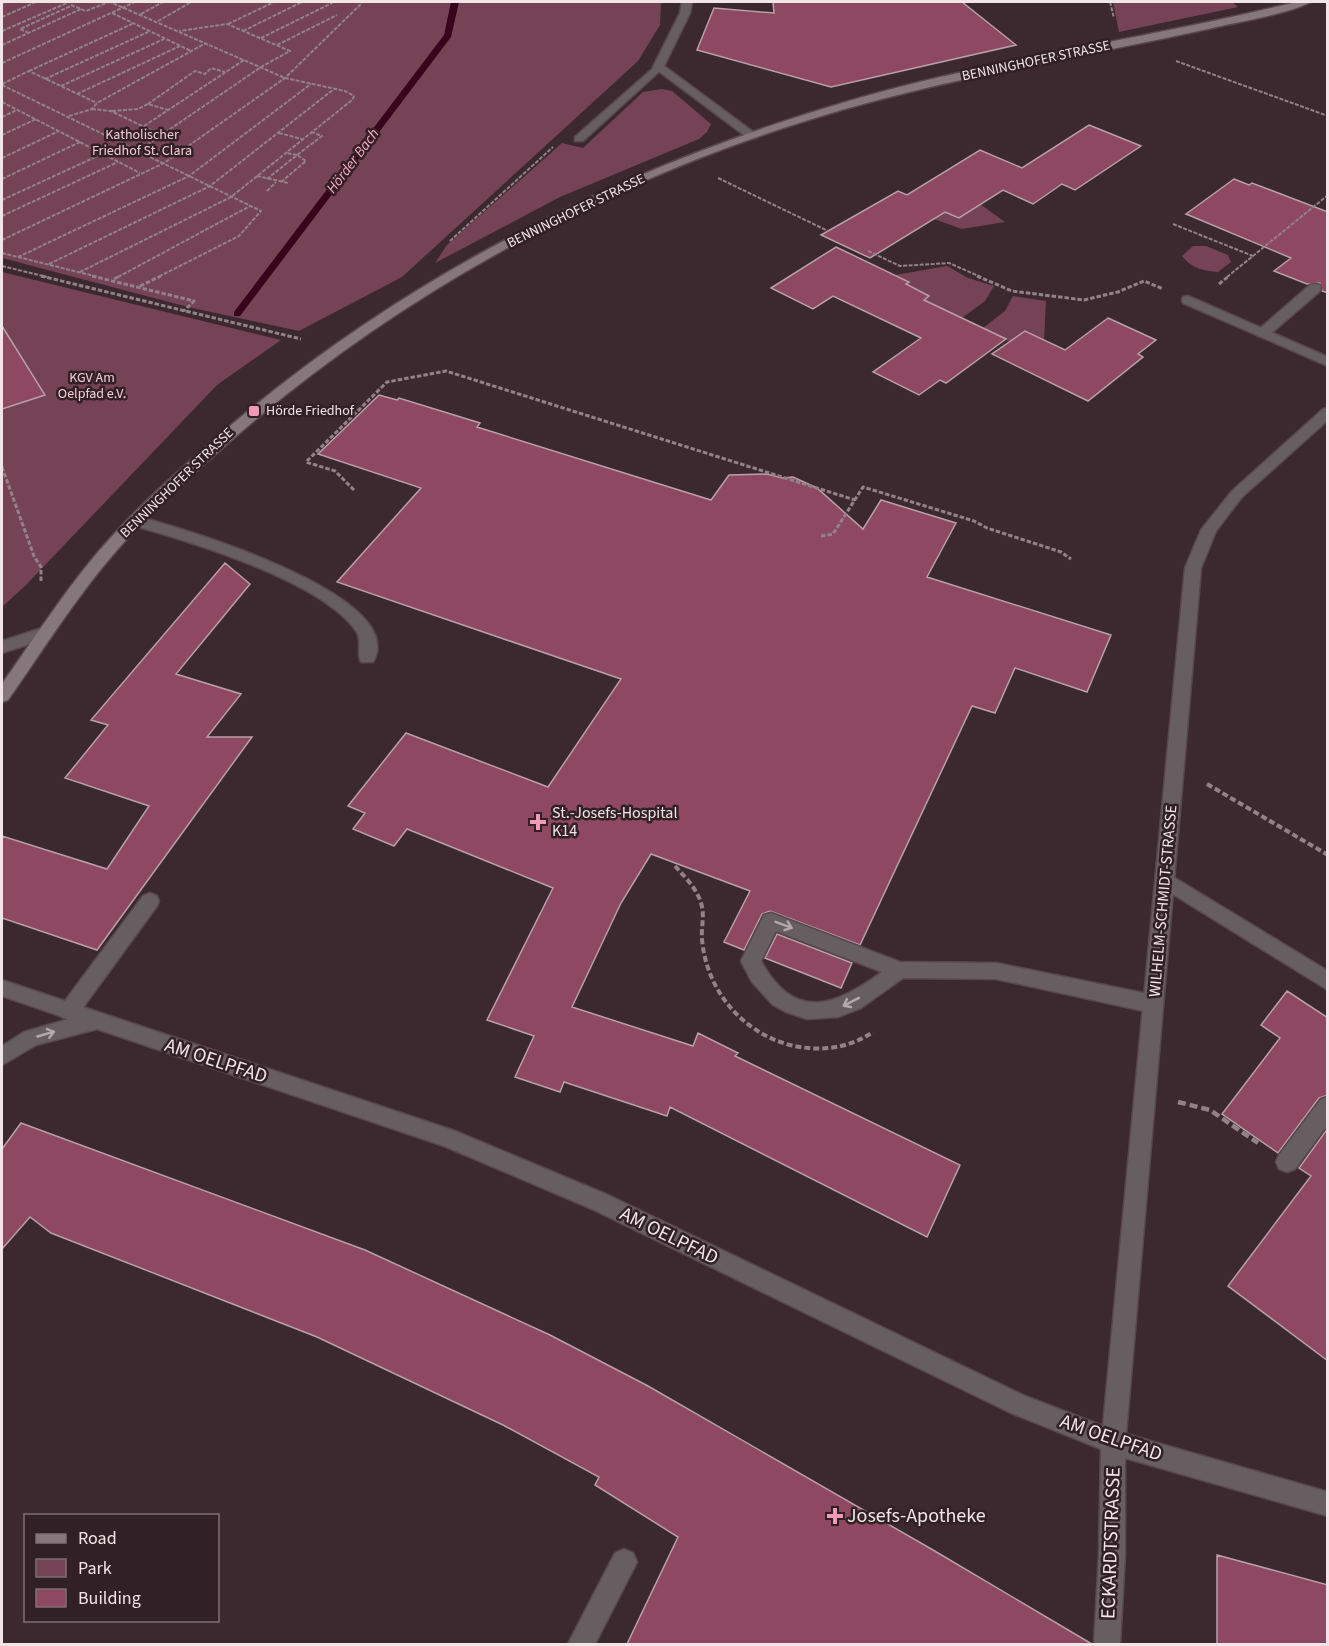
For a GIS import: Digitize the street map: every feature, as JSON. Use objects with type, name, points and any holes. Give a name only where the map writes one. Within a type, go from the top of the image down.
[{"type":"main road","name":"BENNINGHOFER STRASSE","points":[[2,696],[45,633],[111,546],[227,435],[338,348],[396,308],[516,239],[647,176],[752,136],[831,110],[932,83],[1306,2]]},
{"type":"street","points":[[579,139],[658,67],[685,13],[687,2]]},
{"type":"street","points":[[658,67],[752,136]]},
{"type":"street","points":[[1263,333],[1315,288]]},
{"type":"street","points":[[1192,302],[1328,362]]},
{"type":"street","name":"WILHELM-SCHMIDT-STRASSE","points":[[1113,1442],[1193,568],[1209,530],[1237,494],[1328,412]]},
{"type":"street","points":[[136,521],[173,531],[251,560],[322,593],[350,613],[365,631],[368,644],[367,658]]},
{"type":"street","points":[[2,647],[45,633]]},
{"type":"street","points":[[1165,880],[1328,982]]},
{"type":"street","points":[[69,1011],[150,901]]},
{"type":"street","points":[[900,970],[855,1002],[830,1012],[801,1010],[777,998],[760,980],[751,961],[771,921],[900,970],[996,971],[1153,1004]]},
{"type":"street","name":"AM OELPFAD","points":[[2,988],[448,1138],[600,1202],[991,1392],[1113,1442],[1328,1504]]},
{"type":"street","points":[[2,1056],[31,1038],[95,1021]]},
{"type":"street","points":[[1287,1162],[1328,1106]]},
{"type":"street","name":"ECKARDTSTRASSE","points":[[1107,1644],[1112,1554],[1113,1442]]},
{"type":"street","points":[[581,1644],[624,1562]]},
{"type":"path","points":[[2,3],[6,2]]},
{"type":"path","points":[[2,17],[36,2]]},
{"type":"path","points":[[2,31],[65,2],[86,11],[112,2],[285,78],[354,96],[352,100],[231,197],[80,272]]},
{"type":"path","points":[[2,63],[135,2]]},
{"type":"path","points":[[141,14],[163,2]]},
{"type":"path","points":[[157,21],[191,2]]},
{"type":"path","points":[[178,31],[227,24],[274,2]]},
{"type":"path","points":[[243,31],[302,2]]},
{"type":"path","points":[[261,38],[334,2]]},
{"type":"path","points":[[2,240],[164,163],[285,78],[363,2]]},
{"type":"path","points":[[29,33],[20,29],[73,5]]},
{"type":"path","points":[[2,45],[81,9]]},
{"type":"path","points":[[112,13],[191,51]]},
{"type":"path","points":[[277,45],[337,15]]},
{"type":"path","points":[[2,84],[132,24]]},
{"type":"path","points":[[138,151],[261,67],[290,51],[227,24]]},
{"type":"path","points":[[45,79],[148,32]]},
{"type":"path","points":[[61,86],[164,39]]},
{"type":"path","points":[[92,109],[98,103],[206,43]]},
{"type":"path","points":[[77,94],[180,46]]},
{"type":"path","points":[[1172,59],[1328,116]]},
{"type":"path","points":[[144,126],[244,60]]},
{"type":"path","points":[[68,116],[92,109],[111,111],[138,109],[195,71],[205,74],[211,68],[226,72]]},
{"type":"path","points":[[29,71],[98,103]]},
{"type":"path","points":[[2,84],[261,211],[239,236],[140,286]]},
{"type":"path","points":[[18,256],[189,176],[311,84]]},
{"type":"path","points":[[49,264],[210,186],[334,89]]},
{"type":"path","points":[[2,102],[141,174]]},
{"type":"path","points":[[148,104],[168,110]]},
{"type":"path","points":[[2,117],[18,110]]},
{"type":"path","points":[[111,111],[163,136]]},
{"type":"path","points":[[2,135],[36,119]]},
{"type":"path","points":[[2,158],[59,131]]},
{"type":"path","points":[[278,132],[302,139]]},
{"type":"path","points":[[267,179],[322,136],[311,132]]},
{"type":"path","points":[[445,245],[558,142],[579,139]]},
{"type":"path","points":[[2,179],[80,142]]},
{"type":"path","points":[[267,191],[306,161],[297,155],[285,152]]},
{"type":"path","points":[[2,200],[102,153]]},
{"type":"path","points":[[2,216],[118,162]]},
{"type":"path","points":[[711,175],[828,231]]},
{"type":"path","points":[[256,176],[288,183]]},
{"type":"path","points":[[868,251],[900,266],[949,263],[1012,291],[1084,300],[1118,292],[1144,281],[1192,302],[1328,195]]},
{"type":"path","points":[[113,280],[250,206]]},
{"type":"path","points":[[1173,224],[1253,256]]},
{"type":"path","points":[[2,253],[194,301],[184,311]]},
{"type":"path","points":[[2,266],[338,348]]},
{"type":"path","points":[[354,490],[335,471],[306,462],[387,382],[446,371],[855,500]]},
{"type":"path","points":[[2,467],[34,556],[41,567],[41,581]]},
{"type":"path","points":[[820,536],[833,534],[863,487],[974,520],[987,528],[1061,552],[1071,560]]},
{"type":"path","points":[[1175,765],[1328,855]]},
{"type":"path","points":[[819,1050],[827,1049]]},
{"type":"path","points":[[1145,1095],[1209,1110],[1243,1132]]},
{"type":"green space","name":"Katholischer Friedhof St. Clara","points":[[2,2],[661,2],[660,25],[638,61],[402,277],[299,331],[188,307],[2,258]]},
{"type":"green space","points":[[1113,2],[1240,2],[1233,3],[1238,7],[1119,32]]},
{"type":"green space","points":[[662,89],[672,91],[711,124],[707,132],[699,139],[560,197],[435,263],[447,245],[562,143],[583,148],[643,92]]},
{"type":"green space","points":[[980,204],[1005,222],[962,229],[934,219],[945,212],[959,218]]},
{"type":"green space","points":[[1193,246],[1206,246],[1228,255],[1231,262],[1218,272],[1198,268],[1182,256]]},
{"type":"green space","points":[[947,266],[968,278],[994,286],[985,301],[962,318],[924,300],[929,296],[906,284],[909,282],[895,275]]},
{"type":"green space","name":"KGV Am Oelpfad e.V.","points":[[2,272],[281,340],[217,385],[26,585],[2,607]]},
{"type":"green space","points":[[1013,296],[1046,301],[1044,340],[1010,342],[983,328],[1005,311]]},
{"type":"building","points":[[773,2],[962,2],[1016,45],[831,87],[697,50],[714,8],[774,13]]},
{"type":"building","points":[[1089,125],[1141,146],[1075,190],[1062,184],[1033,204],[1003,190],[959,218],[945,212],[870,258],[821,235],[898,191],[907,195],[980,150],[1022,168]]},
{"type":"building","points":[[1234,179],[1249,185],[1252,183],[1328,212],[1328,293],[1322,291],[1320,283],[1307,284],[1274,271],[1291,258],[1186,214]]},
{"type":"building","points":[[836,247],[909,282],[906,284],[929,296],[924,300],[1006,339],[946,383],[940,380],[919,395],[873,372],[921,338],[833,296],[813,309],[771,288]]},
{"type":"building","points":[[1108,318],[1156,340],[1138,354],[1143,357],[1088,401],[992,354],[1025,331],[1065,350]]},
{"type":"building","points":[[2,326],[45,395],[2,409]]},
{"type":"building","name":"St.-Josefs-Hospital K14","points":[[379,395],[397,400],[399,398],[480,423],[477,427],[711,500],[729,475],[767,474],[782,478],[793,477],[817,488],[863,529],[881,500],[956,523],[927,577],[1111,635],[1087,692],[1015,668],[995,713],[972,706],[860,945],[770,911],[762,914],[744,950],[724,942],[750,891],[651,854],[621,903],[572,1007],[693,1046],[698,1033],[738,1053],[735,1056],[960,1165],[927,1237],[670,1107],[667,1116],[564,1082],[560,1092],[515,1077],[534,1036],[487,1020],[553,888],[407,829],[394,846],[353,829],[365,813],[348,806],[406,733],[548,787],[621,679],[337,582],[421,488],[318,454]]},
{"type":"building","points":[[225,563],[250,584],[176,674],[241,694],[207,737],[252,737],[97,950],[2,918],[2,836],[107,869],[149,806],[65,778],[108,725],[91,720]]},
{"type":"building","points":[[777,934],[852,963],[841,988],[765,958]]},
{"type":"building","points":[[1287,991],[1328,1018],[1328,1095],[1319,1098],[1278,1153],[1222,1114],[1280,1038],[1261,1025]]},
{"type":"building","points":[[21,1123],[365,1250],[550,1335],[648,1386],[1092,1644],[627,1644],[678,1537],[595,1485],[599,1477],[503,1425],[317,1337],[51,1233],[30,1217],[2,1249],[2,1149]]},
{"type":"building","points":[[1328,1128],[1328,1361],[1228,1286],[1311,1176],[1299,1168]]},
{"type":"building","points":[[1217,1555],[1328,1585],[1328,1644],[1217,1644]]},
{"type":"waterway","name":"Hörder Bach","points":[[237,314],[448,35],[455,2]]},
{"type":"place","name":"Hörde Friedhof","points":[[254,411]]},
{"type":"place","name":"St.-Josefs-Hospital K14","points":[[538,822]]},
{"type":"place","name":"Josefs-Apotheke","points":[[835,1516]]}]
